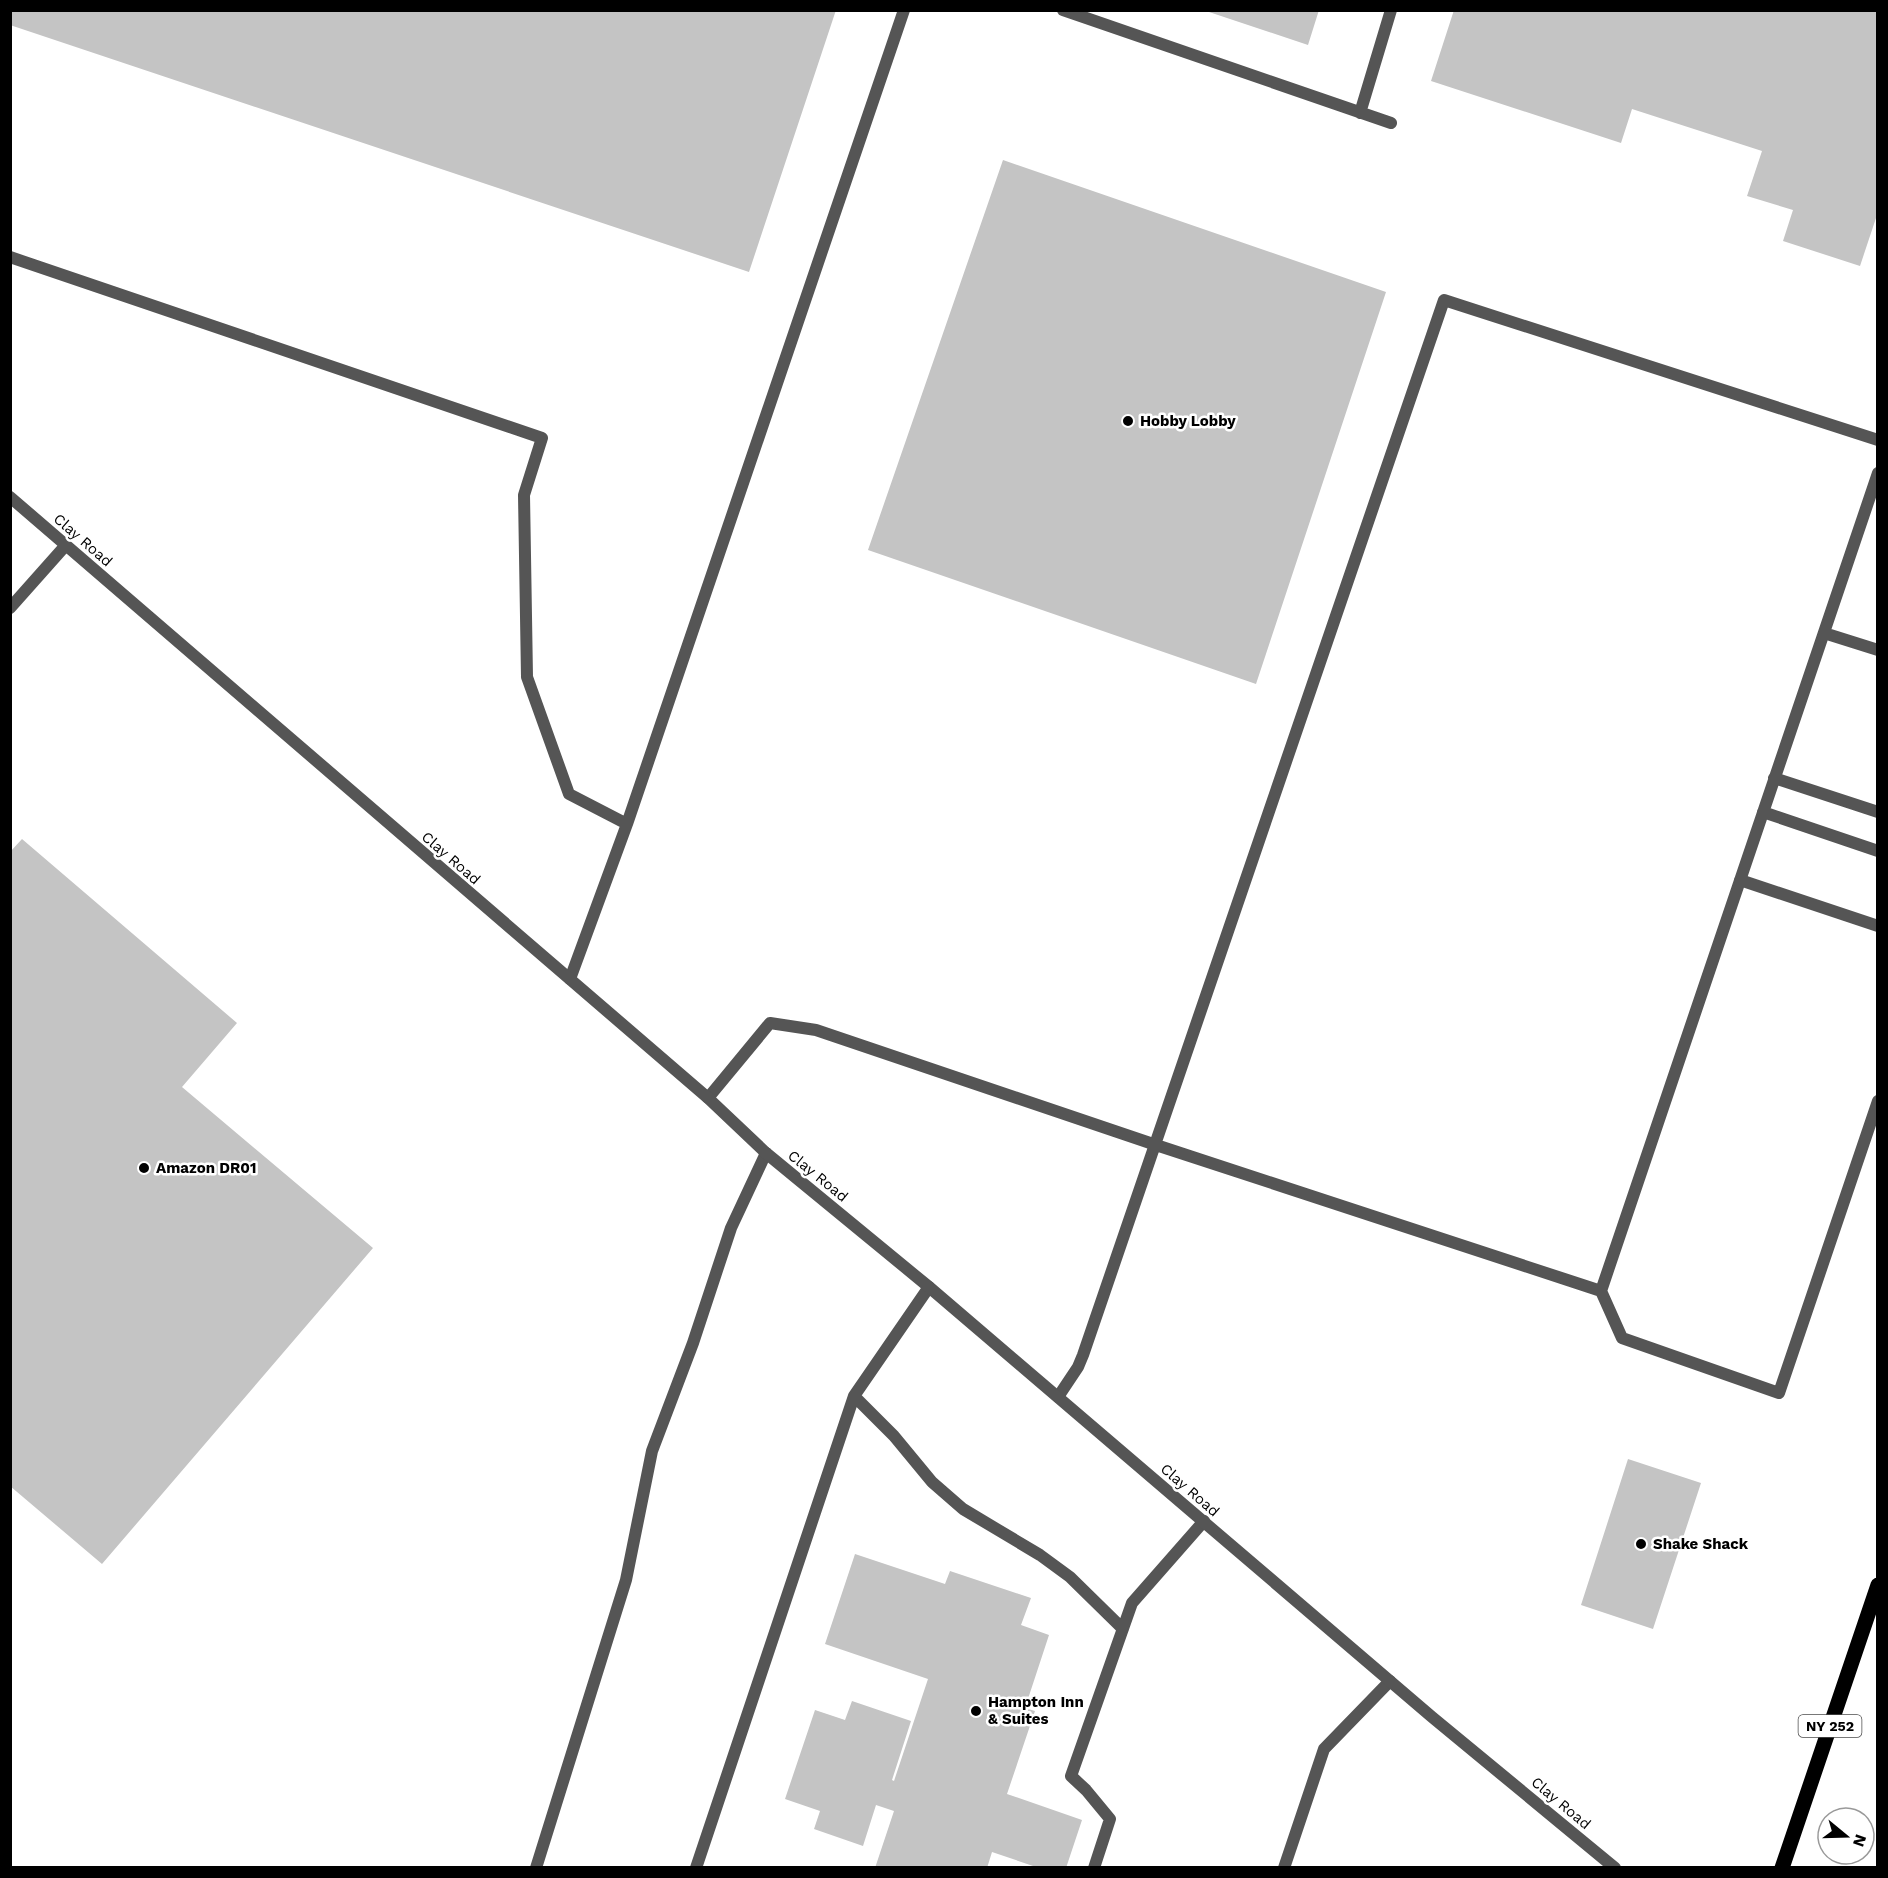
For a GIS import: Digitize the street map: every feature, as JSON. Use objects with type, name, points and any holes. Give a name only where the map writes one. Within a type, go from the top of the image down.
[{"type":"main road","name":"NY 252","points":[[1782,1868],[1878,1584]]},
{"type":"street","points":[[570,979],[627,824],[904,10]]},
{"type":"street","points":[[1063,10],[1391,123]]},
{"type":"street","points":[[1360,113],[1391,10]]},
{"type":"street","points":[[10,257],[542,438],[524,495],[527,677],[570,794],[627,824]]},
{"type":"street","points":[[1058,1397],[1078,1367],[1083,1355],[1444,300],[1878,440]]},
{"type":"street","points":[[1878,473],[1602,1291],[1622,1338],[1779,1393],[1878,1101]]},
{"type":"street","name":"Clay Road","points":[[10,498],[708,1098],[766,1153],[929,1287],[1390,1681],[1615,1868]]},
{"type":"street","points":[[10,608],[66,545]]},
{"type":"street","points":[[1824,633],[1878,650]]},
{"type":"street","points":[[1774,778],[1878,812]]},
{"type":"street","points":[[1763,812],[1878,851]]},
{"type":"street","points":[[1740,880],[1878,926]]},
{"type":"street","points":[[708,1098],[770,1023],[816,1029],[1156,1145],[1602,1291]]},
{"type":"street","points":[[537,1868],[626,1580],[652,1451],[693,1343],[731,1228],[766,1153]]},
{"type":"street","points":[[696,1868],[854,1396],[929,1287]]},
{"type":"street","points":[[854,1396],[894,1437],[932,1482],[963,1509],[1040,1555],[1070,1577],[1123,1629]]},
{"type":"street","points":[[1094,1868],[1110,1819],[1071,1776],[1132,1603],[1203,1521]]},
{"type":"street","points":[[1284,1868],[1324,1749],[1390,1681]]},
{"type":"building","points":[[10,10],[836,10],[749,272],[10,25]]},
{"type":"building","points":[[1203,10],[1319,10],[1308,45]]},
{"type":"building","points":[[1454,10],[1878,10],[1878,212],[1860,266],[1783,241],[1793,210],[1747,196],[1762,151],[1632,109],[1621,143],[1431,81]]},
{"type":"building","name":"Hobby Lobby","points":[[1003,160],[1386,292],[1256,684],[868,550]]},
{"type":"building","name":"Amazon DR01","points":[[22,839],[237,1023],[182,1087],[373,1248],[102,1564],[10,1486],[10,852]]},
{"type":"building","name":"Shake Shack","points":[[1628,1459],[1701,1483],[1653,1629],[1581,1605]]},
{"type":"building","name":"Hampton Inn & Suites","points":[[855,1554],[945,1584],[950,1571],[1031,1598],[1021,1625],[1049,1635],[1025,1708],[1035,1711],[1007,1794],[1082,1820],[1066,1868],[1039,1868],[992,1852],[987,1868],[875,1868],[894,1811],[876,1805],[863,1846],[814,1829],[820,1811],[785,1799],[815,1710],[845,1720],[852,1701],[911,1721],[892,1780],[894,1781],[928,1679],[825,1644]]},
{"type":"place","name":"Hobby Lobby","points":[[1128,421]]},
{"type":"place","name":"Amazon DR01","points":[[144,1168]]},
{"type":"place","name":"Shake Shack","points":[[1641,1544]]},
{"type":"place","name":"Hampton Inn & Suites","points":[[976,1711]]}]
